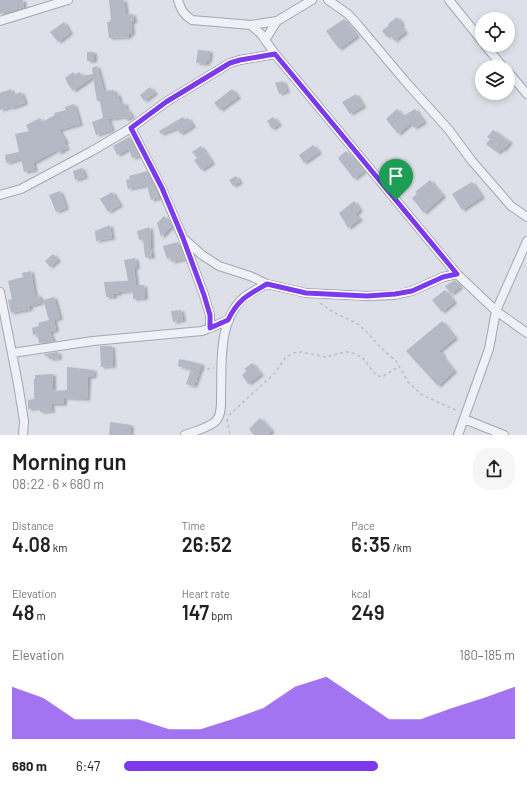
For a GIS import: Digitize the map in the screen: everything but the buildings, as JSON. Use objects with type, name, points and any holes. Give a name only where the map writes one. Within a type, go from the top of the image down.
[{"type":"street","points":[[0,21],[68,0]]},
{"type":"street","points":[[178,0],[185,16],[192,20],[251,25],[277,21],[312,0]]},
{"type":"street","points":[[328,0],[348,14],[449,130],[511,206],[527,217]]},
{"type":"street","points":[[449,0],[475,32]]},
{"type":"street","points":[[265,40],[277,21]]},
{"type":"street","points":[[251,25],[257,29],[275,54],[457,274],[496,311],[527,333]]},
{"type":"street","points":[[491,52],[498,60]]},
{"type":"street","points":[[0,195],[21,189],[131,128],[166,102],[230,63],[275,54]]},
{"type":"street","points":[[515,80],[527,94]]},
{"type":"street","points":[[131,128],[162,188],[183,238],[204,295],[210,315],[210,328]]},
{"type":"street","points":[[183,238],[202,255],[219,266],[250,276],[267,284],[306,293],[367,296],[395,294],[412,291],[443,277],[457,274]]},
{"type":"street","points":[[458,435],[489,349],[496,311],[527,241]]},
{"type":"street","points":[[185,435],[216,421],[221,412],[224,337],[228,320],[233,310],[241,300],[248,294],[267,284]]},
{"type":"street","points":[[0,292],[24,421],[23,435]]},
{"type":"street","points":[[12,353],[93,341],[202,331],[228,320]]},
{"type":"street","points":[[465,417],[504,435]]},
{"type":"path","points":[[306,293],[333,312],[358,324],[396,361],[398,367],[408,382],[422,396],[465,417]]},
{"type":"path","points":[[230,435],[227,417],[275,373],[286,357],[293,353],[302,352],[326,357],[350,352],[364,359],[376,375],[380,377],[398,367]]},
{"type":"path","points":[[194,388],[204,369],[222,368]]},
{"type":"route","points":[[275,54],[396,200],[457,274],[443,277],[412,291],[367,296],[306,293],[267,284],[248,294],[241,300],[233,310],[228,320],[210,328],[210,315],[197,273],[162,188],[131,128],[190,86],[230,63],[275,54]]}]
